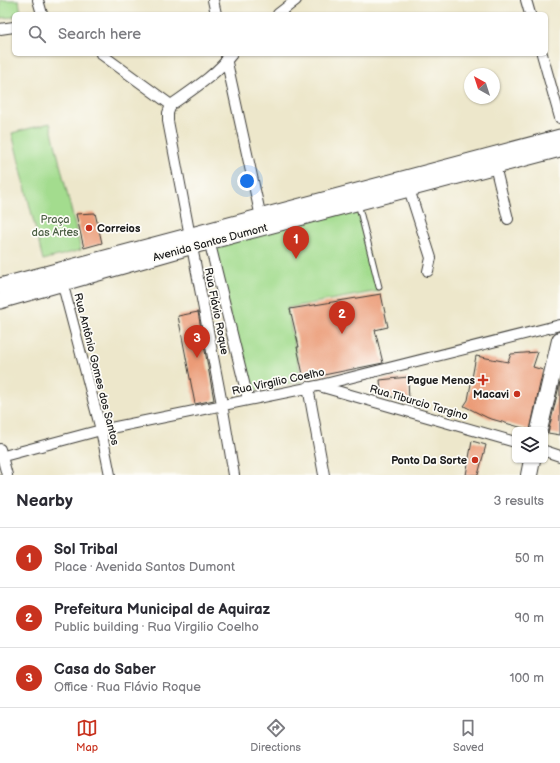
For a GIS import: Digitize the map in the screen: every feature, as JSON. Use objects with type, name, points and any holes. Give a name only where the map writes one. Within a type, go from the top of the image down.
[{"type":"main road","points":[[540,427],[560,340]]},
{"type":"main road","points":[[529,475],[531,463]]},
{"type":"street","points":[[38,0],[41,12]]},
{"type":"street","points":[[213,0],[216,12]]},
{"type":"street","points":[[281,12],[296,0]]},
{"type":"street","points":[[526,0],[529,12]]},
{"type":"street","points":[[0,29],[12,27]]},
{"type":"street","points":[[104,56],[172,105],[214,73],[228,56]]},
{"type":"street","points":[[228,56],[262,222]]},
{"type":"street","points":[[543,56],[560,118]]},
{"type":"street","name":"Rua Flávio Roque","points":[[172,105],[168,113],[168,121],[192,240],[234,475]]},
{"type":"street","name":"Avenida Santos Dumont","points":[[0,301],[61,277],[262,222],[560,137]]},
{"type":"street","name":"Avenida Santos Dumont","points":[[262,222],[358,202],[560,149]]},
{"type":"street","points":[[496,166],[508,219]]},
{"type":"street","points":[[409,189],[431,258],[428,271]]},
{"type":"street","name":"Rua Flávio Roque","points":[[208,236],[248,399]]},
{"type":"street","name":"Avenida Santos Dumont","points":[[0,286],[61,277]]},
{"type":"street","name":"Rua Antônio Gomes dos Santos","points":[[61,277],[101,430],[110,475]]},
{"type":"street","name":"Rua Virgilio Coelho","points":[[1,454],[101,430],[313,386],[560,325]]},
{"type":"street","points":[[313,386],[324,475]]},
{"type":"street","name":"Rua Tiburcio Targino","points":[[313,386],[512,441]]},
{"type":"street","points":[[548,452],[560,456]]},
{"type":"street","points":[[1,454],[7,475]]},
{"type":"lane","points":[[358,202],[379,287]]},
{"type":"green space","points":[[0,0],[19,0],[21,12],[12,12],[12,17],[0,18]]},
{"type":"green space","name":"Praça das Artes","points":[[50,123],[81,250],[43,260],[12,133]]},
{"type":"green space","points":[[357,209],[378,291],[287,308],[302,381],[248,392],[213,244]]},
{"type":"building","name":"Correios","points":[[95,213],[102,243],[84,248],[76,214]]},
{"type":"building","points":[[381,294],[388,327],[375,330],[383,363],[304,379],[297,347],[299,347],[290,309]]},
{"type":"building","points":[[198,312],[214,400],[195,404],[178,316]]},
{"type":"building","name":"Macavi","points":[[538,352],[533,367],[543,370],[531,427],[520,427],[488,418],[464,406],[468,400],[476,356],[508,362],[511,354]]},
{"type":"building","points":[[408,377],[409,402],[385,395],[381,391],[380,380]]},
{"type":"building","points":[[560,382],[560,435],[548,433]]},
{"type":"building","name":"Ponto Da Sorte","points":[[472,441],[486,445],[478,475],[466,475]]},
{"type":"place","name":"Correios","points":[[89,228]]},
{"type":"place","name":"Sol Tribal","points":[[296,259]]},
{"type":"place","name":"Prefeitura Municipal de Aquiraz","points":[[342,334]]},
{"type":"place","name":"Casa do Saber","points":[[197,358]]},
{"type":"place","name":"Pague Menos","points":[[483,380]]},
{"type":"place","name":"Macavi","points":[[517,394]]},
{"type":"place","name":"Ponto Da Sorte","points":[[475,460]]}]
